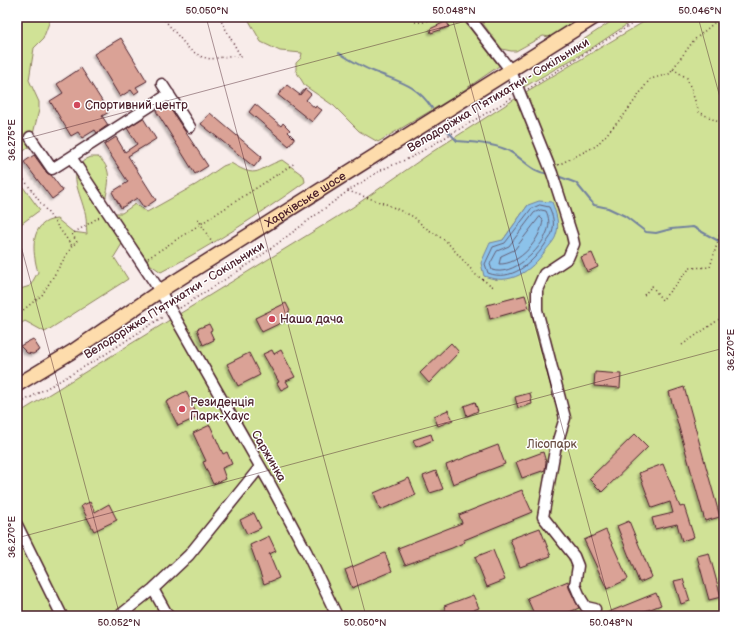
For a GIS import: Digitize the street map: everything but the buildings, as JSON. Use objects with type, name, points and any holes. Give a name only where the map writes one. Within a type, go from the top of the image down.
[{"type":"main road","name":"Харківське шосе","points":[[17,385],[73,351],[160,291],[595,17]]},
{"type":"street","points":[[469,17],[511,71],[551,171],[574,244],[568,258],[544,274],[537,290],[537,310],[565,418],[555,450],[543,517],[574,556],[578,566],[575,578],[577,591],[586,607],[595,609]]},
{"type":"street","points":[[162,84],[190,127]]},
{"type":"street","points":[[30,137],[52,169],[169,94]]},
{"type":"street","name":"Саржинка","points":[[71,157],[160,291],[306,551],[337,616]]},
{"type":"street","points":[[119,616],[153,589],[189,555],[260,467]]},
{"type":"street","points":[[17,525],[62,616]]},
{"type":"street","points":[[153,589],[168,616]]},
{"type":"path","points":[[162,17],[190,50],[202,57],[211,59],[229,56],[241,57],[219,17]]},
{"type":"path","points":[[415,22],[423,22],[439,17]]},
{"type":"path","points":[[479,23],[498,17]]},
{"type":"path","name":"Велодоріжка П'ятихатки - Сокільники","points":[[17,405],[98,359],[254,261],[348,191],[381,170],[412,157],[519,94],[643,17]]},
{"type":"path","points":[[551,171],[596,146],[625,114],[650,79],[669,74],[694,40],[721,17]]},
{"type":"path","points":[[673,68],[687,78],[700,112],[724,124]]},
{"type":"path","points":[[141,262],[295,163]]},
{"type":"path","points":[[17,170],[72,246]]},
{"type":"path","points":[[348,191],[386,204],[414,217],[423,226],[446,241],[476,275],[495,288]]},
{"type":"path","points":[[17,315],[42,295],[72,246],[77,242],[72,234],[107,212]]},
{"type":"path","points":[[198,219],[220,254]]},
{"type":"path","points":[[644,295],[652,286],[662,300],[690,268],[710,267],[724,221]]},
{"type":"path","points":[[682,345],[724,316]]},
{"type":"green space","points":[[17,17],[50,17],[43,39],[34,48],[29,80],[39,102],[39,110],[30,146],[19,155],[17,155]]},
{"type":"green space","points":[[247,17],[461,17],[499,66],[454,97],[378,142],[359,131],[334,106],[305,86],[296,71],[296,63],[301,58],[302,53],[280,51],[261,42]]},
{"type":"green space","points":[[478,17],[582,17],[550,37],[543,36],[516,51],[511,51],[502,49]]},
{"type":"green space","points":[[618,17],[638,17],[592,48],[524,87],[519,82]]},
{"type":"green space","name":"Лісопарк","points":[[652,17],[724,17],[724,616],[17,616],[17,414],[353,207],[432,152],[529,90]],"holes":[[[528,205],[496,280],[503,240]]]},
{"type":"green space","points":[[91,157],[98,157],[107,169],[108,183],[103,213],[122,213],[135,204],[147,212],[197,184],[223,166],[231,163],[247,171],[253,172],[282,160],[304,176],[305,182],[234,230],[161,272],[151,265],[128,234],[114,257],[128,279],[45,332],[25,321],[17,326],[17,290],[30,286],[38,272],[34,256],[34,247],[37,231],[41,225],[48,221],[57,219],[73,232],[87,234],[86,215],[77,187],[76,173],[78,167],[83,161]]},
{"type":"green space","points":[[17,179],[40,210],[17,227]]},
{"type":"water","points":[[539,201],[552,202],[555,210],[558,227],[552,243],[533,265],[519,275],[503,279],[494,279],[484,276],[481,263],[490,243],[503,240],[528,205]]},
{"type":"waterway","points":[[339,53],[365,68],[399,81],[413,89],[420,94],[432,108]]},
{"type":"waterway","points":[[444,127],[457,141],[484,144],[504,149],[514,154],[537,171],[549,174]]},
{"type":"waterway","points":[[555,175],[576,183],[594,205],[608,208],[625,216],[646,232],[656,233],[671,229],[693,227],[724,244]]},
{"type":"place","name":"Спортивний центр","points":[[77,105]]},
{"type":"place","name":"Наша дача","points":[[272,319]]},
{"type":"place","name":"Резиденція Парк-Хаус","points":[[182,409]]}]
